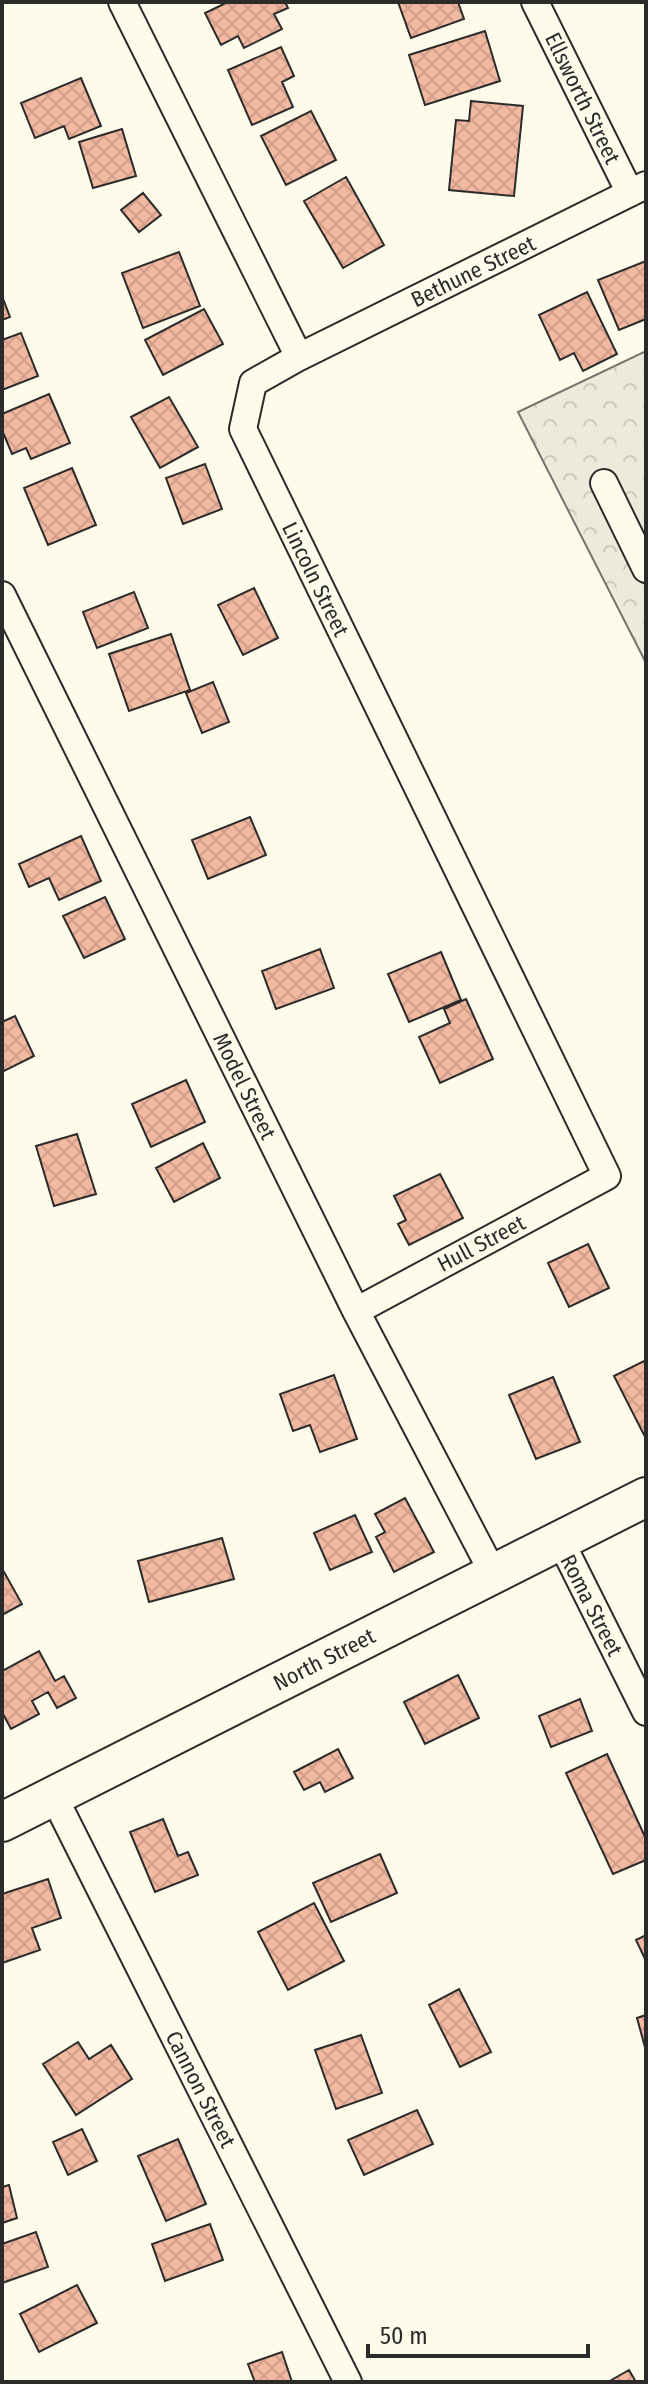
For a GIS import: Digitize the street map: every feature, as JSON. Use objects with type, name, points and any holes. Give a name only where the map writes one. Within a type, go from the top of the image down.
[{"type":"street","points":[[122,2],[299,357]]},
{"type":"street","name":"Ellsworth Street","points":[[535,2],[638,189]]},
{"type":"street","name":"Bethune Street","points":[[299,357],[638,189]]},
{"type":"street","name":"Lincoln Street","points":[[299,357],[253,383],[243,429],[607,1176]]},
{"type":"street","points":[[604,483],[646,569]]},
{"type":"street","name":"Model Street","points":[[2,595],[356,1311],[493,1573]]},
{"type":"street","name":"Hull Street","points":[[356,1311],[607,1176]]},
{"type":"street","name":"North Street","points":[[2,1822],[646,1497]]},
{"type":"street","name":"Roma Street","points":[[560,1540],[646,1712]]},
{"type":"street","name":"Cannon Street","points":[[54,1797],[348,2382]]},
{"type":"green space","points":[[646,351],[646,663],[518,412]]},
{"type":"building","points":[[228,2],[285,2],[288,8],[274,14],[282,29],[244,48],[238,36],[221,45],[205,13]]},
{"type":"building","points":[[398,2],[458,2],[464,19],[411,38]]},
{"type":"building","points":[[485,31],[500,81],[425,105],[409,55]]},
{"type":"building","points":[[281,47],[294,76],[282,82],[293,107],[252,125],[228,70]]},
{"type":"building","points":[[81,78],[101,126],[69,139],[64,126],[35,138],[21,103]]},
{"type":"building","points":[[471,101],[523,106],[514,196],[449,190],[456,120],[469,121]]},
{"type":"building","points":[[311,111],[336,160],[286,185],[261,136]]},
{"type":"building","points":[[122,129],[136,176],[93,188],[79,142]]},
{"type":"building","points":[[346,177],[384,245],[343,268],[304,201]]},
{"type":"building","points":[[143,193],[161,215],[139,232],[121,210]]},
{"type":"building","points":[[179,252],[200,306],[143,328],[122,273]]},
{"type":"building","points":[[646,261],[646,319],[619,330],[598,280]]},
{"type":"building","points":[[587,292],[617,354],[583,371],[574,353],[560,360],[539,315]]},
{"type":"building","points":[[2,296],[10,317],[2,320]]},
{"type":"building","points":[[204,309],[223,344],[163,375],[145,340]]},
{"type":"building","points":[[21,333],[38,376],[2,390],[2,340]]},
{"type":"building","points":[[49,394],[70,443],[31,459],[26,448],[12,454],[2,430],[2,414]]},
{"type":"building","points":[[169,397],[198,447],[160,468],[131,417]]},
{"type":"building","points":[[205,464],[222,509],[183,524],[166,478]]},
{"type":"building","points":[[72,468],[96,525],[48,545],[24,488]]},
{"type":"building","points":[[254,588],[278,638],[243,655],[218,605]]},
{"type":"building","points":[[134,592],[148,628],[97,648],[83,612]]},
{"type":"building","points":[[171,634],[190,690],[129,711],[109,654]]},
{"type":"building","points":[[213,682],[229,722],[202,733],[186,693]]},
{"type":"building","points":[[250,817],[266,855],[208,879],[192,840]]},
{"type":"building","points":[[81,836],[101,881],[59,900],[49,878],[29,887],[19,864]]},
{"type":"building","points":[[105,897],[125,939],[84,958],[63,916]]},
{"type":"building","points":[[320,949],[334,988],[276,1009],[262,971]]},
{"type":"building","points":[[441,952],[461,1000],[409,1022],[388,974]]},
{"type":"building","points":[[466,999],[493,1059],[440,1083],[419,1037],[450,1023],[444,1009]]},
{"type":"building","points":[[15,1016],[34,1056],[2,1072],[2,1022]]},
{"type":"building","points":[[186,1080],[205,1122],[151,1147],[132,1104]]},
{"type":"building","points":[[77,1134],[96,1194],[54,1206],[36,1146]]},
{"type":"building","points":[[203,1143],[220,1178],[174,1202],[156,1168]]},
{"type":"building","points":[[440,1174],[463,1218],[409,1245],[398,1224],[406,1220],[394,1196]]},
{"type":"building","points":[[588,1244],[609,1288],[569,1307],[548,1263]]},
{"type":"building","points":[[646,1360],[646,1434],[644,1435],[614,1376]]},
{"type":"building","points":[[334,1375],[357,1439],[320,1452],[310,1425],[293,1431],[280,1394]]},
{"type":"building","points":[[553,1377],[580,1442],[536,1459],[509,1395]]},
{"type":"building","points":[[405,1498],[434,1552],[394,1572],[376,1537],[385,1532],[375,1514]]},
{"type":"building","points":[[355,1515],[372,1552],[330,1570],[314,1533]]},
{"type":"building","points":[[222,1538],[234,1579],[149,1602],[138,1561]]},
{"type":"building","points":[[2,1573],[22,1604],[2,1615]]},
{"type":"building","points":[[39,1651],[55,1681],[64,1676],[76,1698],[57,1708],[48,1692],[32,1701],[39,1714],[11,1729],[2,1712],[2,1671]]},
{"type":"building","points":[[458,1675],[479,1718],[425,1744],[404,1702]]},
{"type":"building","points":[[580,1699],[592,1731],[551,1747],[539,1716]]},
{"type":"building","points":[[338,1749],[353,1778],[325,1792],[320,1782],[304,1790],[294,1772]]},
{"type":"building","points":[[607,1754],[646,1839],[646,1860],[613,1874],[566,1773]]},
{"type":"building","points":[[163,1819],[178,1856],[188,1852],[198,1875],[155,1892],[130,1832]]},
{"type":"building","points":[[380,1854],[397,1893],[331,1922],[313,1883]]},
{"type":"building","points":[[48,1879],[61,1918],[32,1928],[40,1950],[2,1963],[2,1894]]},
{"type":"building","points":[[314,1903],[344,1961],[288,1990],[258,1932]]},
{"type":"building","points":[[646,1935],[646,1961],[636,1940]]},
{"type":"building","points":[[459,1989],[491,2052],[460,2067],[429,2005]]},
{"type":"building","points":[[646,2015],[646,2051],[637,2018]]},
{"type":"building","points":[[361,2035],[382,2093],[336,2109],[315,2050]]},
{"type":"building","points":[[78,2042],[89,2059],[111,2045],[132,2079],[76,2115],[43,2064]]},
{"type":"building","points":[[417,2110],[433,2144],[364,2175],[348,2140]]},
{"type":"building","points":[[82,2129],[97,2161],[68,2175],[53,2142]]},
{"type":"building","points":[[178,2139],[206,2204],[166,2221],[138,2156]]},
{"type":"building","points":[[9,2185],[17,2218],[2,2223],[2,2187]]},
{"type":"building","points":[[210,2224],[223,2260],[165,2281],[152,2244]]},
{"type":"building","points":[[36,2232],[48,2267],[2,2283],[2,2244]]},
{"type":"building","points":[[77,2285],[97,2323],[39,2352],[20,2314]]},
{"type":"building","points":[[282,2352],[292,2382],[255,2382],[248,2364]]},
{"type":"building","points":[[629,2370],[636,2382],[608,2382]]}]
